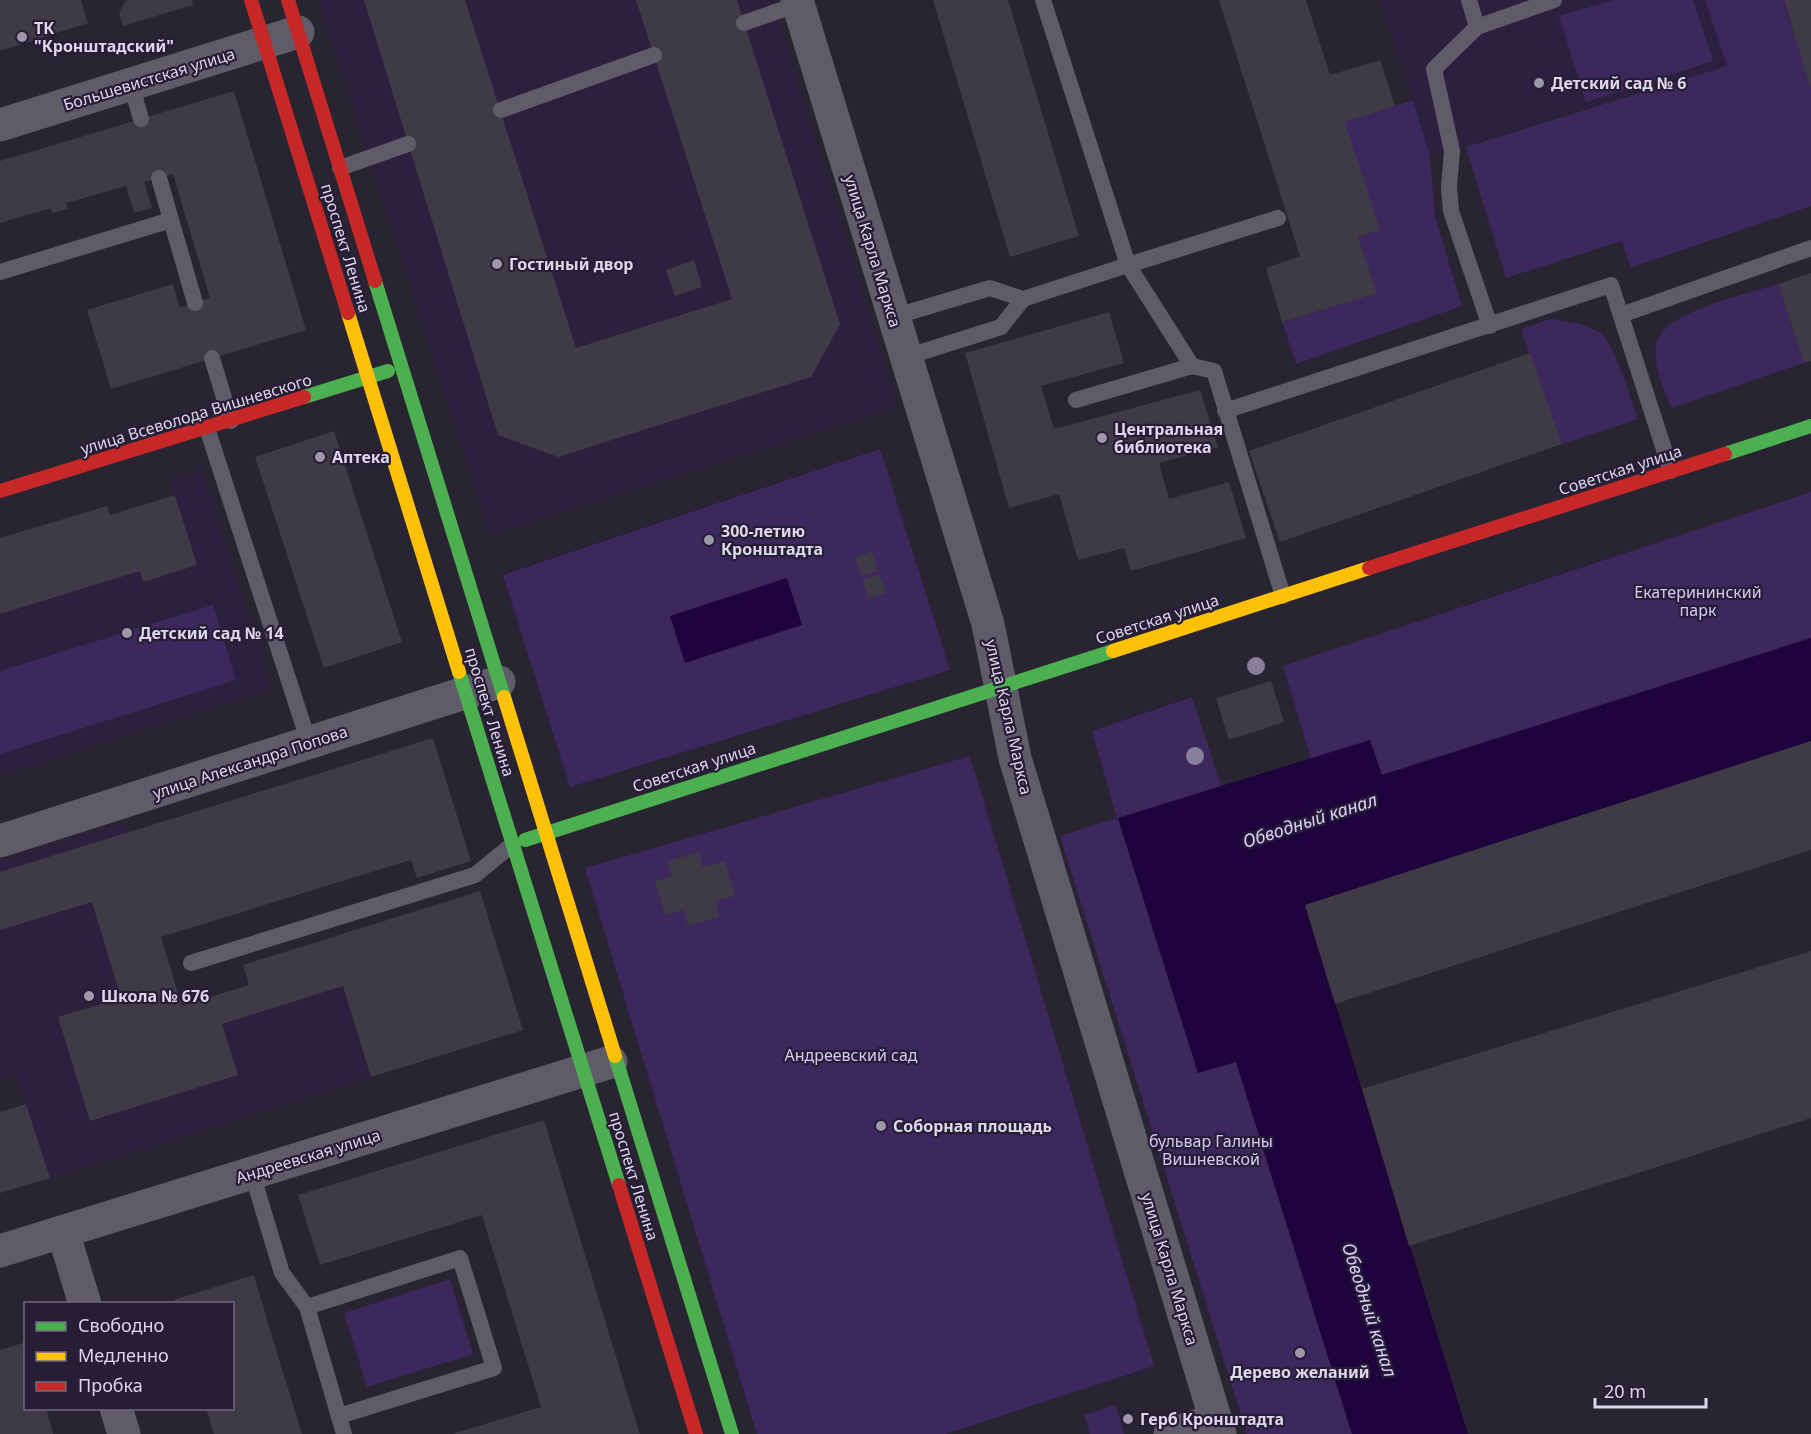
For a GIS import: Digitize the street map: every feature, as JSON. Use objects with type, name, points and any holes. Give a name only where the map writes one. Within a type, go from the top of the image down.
[{"type":"main road","name":"проспект Ленина","points":[[251,0],[696,1434]]},
{"type":"main road","name":"проспект Ленина","points":[[288,0],[732,1434]]},
{"type":"main road","name":"улица Всеволода Вишневского","points":[[0,491],[402,367]]},
{"type":"main road","name":"Советская улица","points":[[513,844],[1811,426]]},
{"type":"street","name":"улица Карла Маркса","points":[[797,2],[988,624],[1015,758],[1218,1427]]},
{"type":"street","name":"Большевистская улица","points":[[0,125],[298,32]]},
{"type":"street","name":"улица Александра Попова","points":[[0,842],[499,682]]},
{"type":"street","name":"Андреевская улица","points":[[0,1251],[616,1060]]},
{"type":"street","points":[[63,1232],[84,1302]]},
{"type":"street","points":[[117,1410],[124,1434]]},
{"type":"street","points":[[1170,1434],[1218,1427]]},
{"type":"lane","points":[[1043,0],[1128,265],[1192,366]]},
{"type":"lane","points":[[1469,0],[1477,27]]},
{"type":"lane","points":[[1490,326],[1451,211],[1449,186],[1452,151],[1434,69],[1477,27],[1554,0]]},
{"type":"lane","points":[[744,23],[797,2]]},
{"type":"lane","points":[[501,110],[654,55]]},
{"type":"lane","points":[[131,84],[141,119]]},
{"type":"lane","points":[[340,168],[408,144]]},
{"type":"lane","points":[[159,178],[195,303]]},
{"type":"lane","points":[[906,357],[1001,327],[1023,299],[1278,218]]},
{"type":"lane","points":[[0,272],[171,220]]},
{"type":"lane","points":[[1621,315],[1811,248]]},
{"type":"lane","points":[[1226,411],[1611,285],[1671,471]]},
{"type":"lane","points":[[893,317],[990,288],[1023,299]]},
{"type":"lane","points":[[212,358],[231,421]]},
{"type":"lane","points":[[1076,400],[1192,366],[1214,371],[1283,596]]},
{"type":"lane","points":[[207,428],[309,743]]},
{"type":"lane","points":[[191,963],[475,875],[513,844]]},
{"type":"lane","points":[[252,1173],[282,1273],[307,1307],[344,1434]]},
{"type":"lane","points":[[307,1307],[460,1258],[495,1368],[339,1416]]},
{"type":"shaded area","points":[[319,0],[772,0],[897,407],[491,534]]},
{"type":"shaded area","name":"Детский сад № 6","points":[[1381,0],[1705,0],[1727,66],[1430,156]]},
{"type":"shaded area","name":"Детский сад № 14","points":[[202,470],[271,689],[0,775],[0,538],[107,506],[110,515],[175,495],[169,480]]},
{"type":"shaded area","name":"Школа № 676","points":[[125,823],[182,1006],[248,985],[243,965],[394,918],[408,966],[343,987],[371,1077],[50,1178],[16,1073],[0,1078],[0,860]]},
{"type":"green space","points":[[1614,0],[1693,0],[1713,61],[1586,102],[1559,16]]},
{"type":"green space","points":[[1705,0],[1783,0],[1811,87],[1811,206],[1630,268],[1622,241],[1506,278],[1466,147],[1727,66]]},
{"type":"green space","points":[[1413,100],[1430,156],[1435,217],[1462,306],[1296,364],[1282,322],[1376,293],[1358,237],[1379,230],[1345,122]]},
{"type":"green space","points":[[1778,284],[1804,363],[1671,408],[1656,362],[1656,346],[1661,334],[1673,323],[1689,314]]},
{"type":"green space","points":[[1550,319],[1589,327],[1606,339],[1617,360],[1638,419],[1562,444],[1521,329]]},
{"type":"green space","points":[[880,449],[950,670],[570,787],[503,575]]},
{"type":"green space","name":"Екатерининский парк","points":[[1811,492],[1811,638],[1381,775],[1370,740],[1311,759],[1283,666]]},
{"type":"green space","points":[[213,605],[236,680],[0,754],[0,671]]},
{"type":"green space","name":"бульвар Галины Вишневской","points":[[1192,697],[1221,786],[1118,819],[1198,1073],[1236,1061],[1352,1434],[1247,1434],[1060,836],[1117,818],[1092,731]]},
{"type":"green space","name":"Андреевский сад","points":[[970,756],[1154,1366],[946,1434],[757,1434],[585,868]]},
{"type":"green space","points":[[450,1279],[473,1354],[367,1387],[344,1313]]},
{"type":"green space","points":[[1116,1405],[1124,1434],[1090,1434],[1084,1415]]},
{"type":"water","points":[[787,578],[802,625],[685,663],[670,616]]},
{"type":"water","name":"Обводный канал","points":[[1811,638],[1811,741],[1305,905],[1468,1434],[1352,1434],[1236,1062],[1198,1073],[1118,818],[1370,740],[1382,775]]},
{"type":"building","name":"ТК \"Кронштадский\"","points":[[0,0],[81,0],[88,23],[0,51]]},
{"type":"building","points":[[192,0],[193,5],[123,26],[119,13],[125,1]]},
{"type":"building","name":"Гостиный двор","points":[[364,0],[465,0],[576,348],[732,299],[636,0],[737,0],[840,324],[811,377],[558,457],[498,435]]},
{"type":"building","points":[[933,0],[1008,0],[1079,236],[1010,257]]},
{"type":"building","points":[[1219,0],[1306,0],[1330,75],[1380,60],[1395,106],[1345,122],[1380,230],[1358,237],[1377,293],[1282,322],[1266,268],[1300,256]]},
{"type":"building","points":[[1784,0],[1811,0],[1811,87],[1810,87]]},
{"type":"building","points":[[234,91],[306,330],[111,389],[87,310],[173,284],[180,308],[210,298],[173,174],[144,182],[152,208],[134,213],[126,186],[66,203],[68,209],[52,213],[51,208],[0,223],[0,161]]},
{"type":"building","points":[[694,260],[702,287],[675,296],[666,270]]},
{"type":"building","points":[[1811,273],[1811,361],[1804,363],[1778,284]]},
{"type":"building","name":"Центральная библиотека","points":[[1109,312],[1124,363],[1041,386],[1054,429],[1200,390],[1218,447],[1159,463],[1169,499],[1229,482],[1246,538],[1131,571],[1124,548],[1078,560],[1059,494],[1009,508],[965,353]]},
{"type":"building","points":[[1530,353],[1562,444],[1280,542],[1249,451]]},
{"type":"building","points":[[334,431],[402,642],[324,668],[255,457]]},
{"type":"building","points":[[175,495],[197,565],[143,582],[140,571],[0,614],[0,538],[107,506],[110,515]]},
{"type":"building","points":[[872,551],[878,571],[861,576],[855,557]]},
{"type":"building","points":[[880,575],[886,593],[868,598],[862,580]]},
{"type":"building","points":[[1271,681],[1284,722],[1229,740],[1216,698]]},
{"type":"building","points":[[433,738],[471,861],[417,878],[411,860],[161,937],[182,1006],[249,985],[243,965],[480,891],[523,1030],[371,1077],[343,986],[222,1024],[238,1075],[90,1121],[58,1017],[121,998],[92,902],[0,930],[0,872]]},
{"type":"building","points":[[1811,741],[1811,850],[1335,1004],[1305,905]]},
{"type":"building","points":[[699,852],[703,867],[725,861],[735,896],[715,901],[719,917],[688,926],[684,910],[665,915],[655,881],[672,876],[668,861]]},
{"type":"building","points":[[1811,951],[1811,1118],[1409,1246],[1362,1089]]},
{"type":"building","points":[[26,1104],[50,1178],[0,1193],[0,1112]]},
{"type":"building","points":[[544,1120],[640,1434],[452,1434],[541,1407],[482,1215],[320,1265],[298,1195]]},
{"type":"building","points":[[254,1275],[302,1434],[214,1434],[207,1410],[234,1410],[234,1302],[174,1302],[173,1300]]},
{"type":"building","points":[[24,1343],[24,1410],[47,1410],[53,1434],[0,1434],[0,1350]]},
{"type":"traffic: fast","points":[[375,281],[504,697]]},
{"type":"traffic: fast","points":[[304,397],[388,371]]},
{"type":"traffic: fast","points":[[1725,454],[1811,426]]},
{"type":"traffic: fast","points":[[525,840],[1113,651]]},
{"type":"traffic: fast","points":[[459,672],[619,1185]]},
{"type":"traffic: fast","points":[[615,1056],[732,1434]]},
{"type":"traffic: slow","points":[[348,313],[459,672]]},
{"type":"traffic: slow","points":[[1113,651],[1369,568]]},
{"type":"traffic: slow","points":[[504,697],[615,1056]]},
{"type":"traffic: jam","points":[[251,0],[348,313]]},
{"type":"traffic: jam","points":[[288,0],[375,281]]},
{"type":"traffic: jam","points":[[0,491],[304,397]]},
{"type":"traffic: jam","points":[[1369,568],[1725,454]]},
{"type":"traffic: jam","points":[[619,1185],[696,1434]]},
{"type":"place","name":"ТК \"Кронштадский\"","points":[[22,37]]},
{"type":"place","name":"Детский сад № 6","points":[[1539,83]]},
{"type":"place","name":"Гостиный двор","points":[[497,264]]},
{"type":"place","name":"Центральная библиотека","points":[[1102,438]]},
{"type":"place","name":"Аптека","points":[[320,457]]},
{"type":"place","name":"300-летию Кронштадта","points":[[709,540]]},
{"type":"place","name":"Детский сад № 14","points":[[127,633]]},
{"type":"place","name":"Школа № 676","points":[[89,996]]},
{"type":"place","name":"Соборная площадь","points":[[881,1126]]},
{"type":"place","name":"Дерево желаний","points":[[1300,1353]]},
{"type":"place","name":"Герб Кронштадта","points":[[1128,1419]]}]
